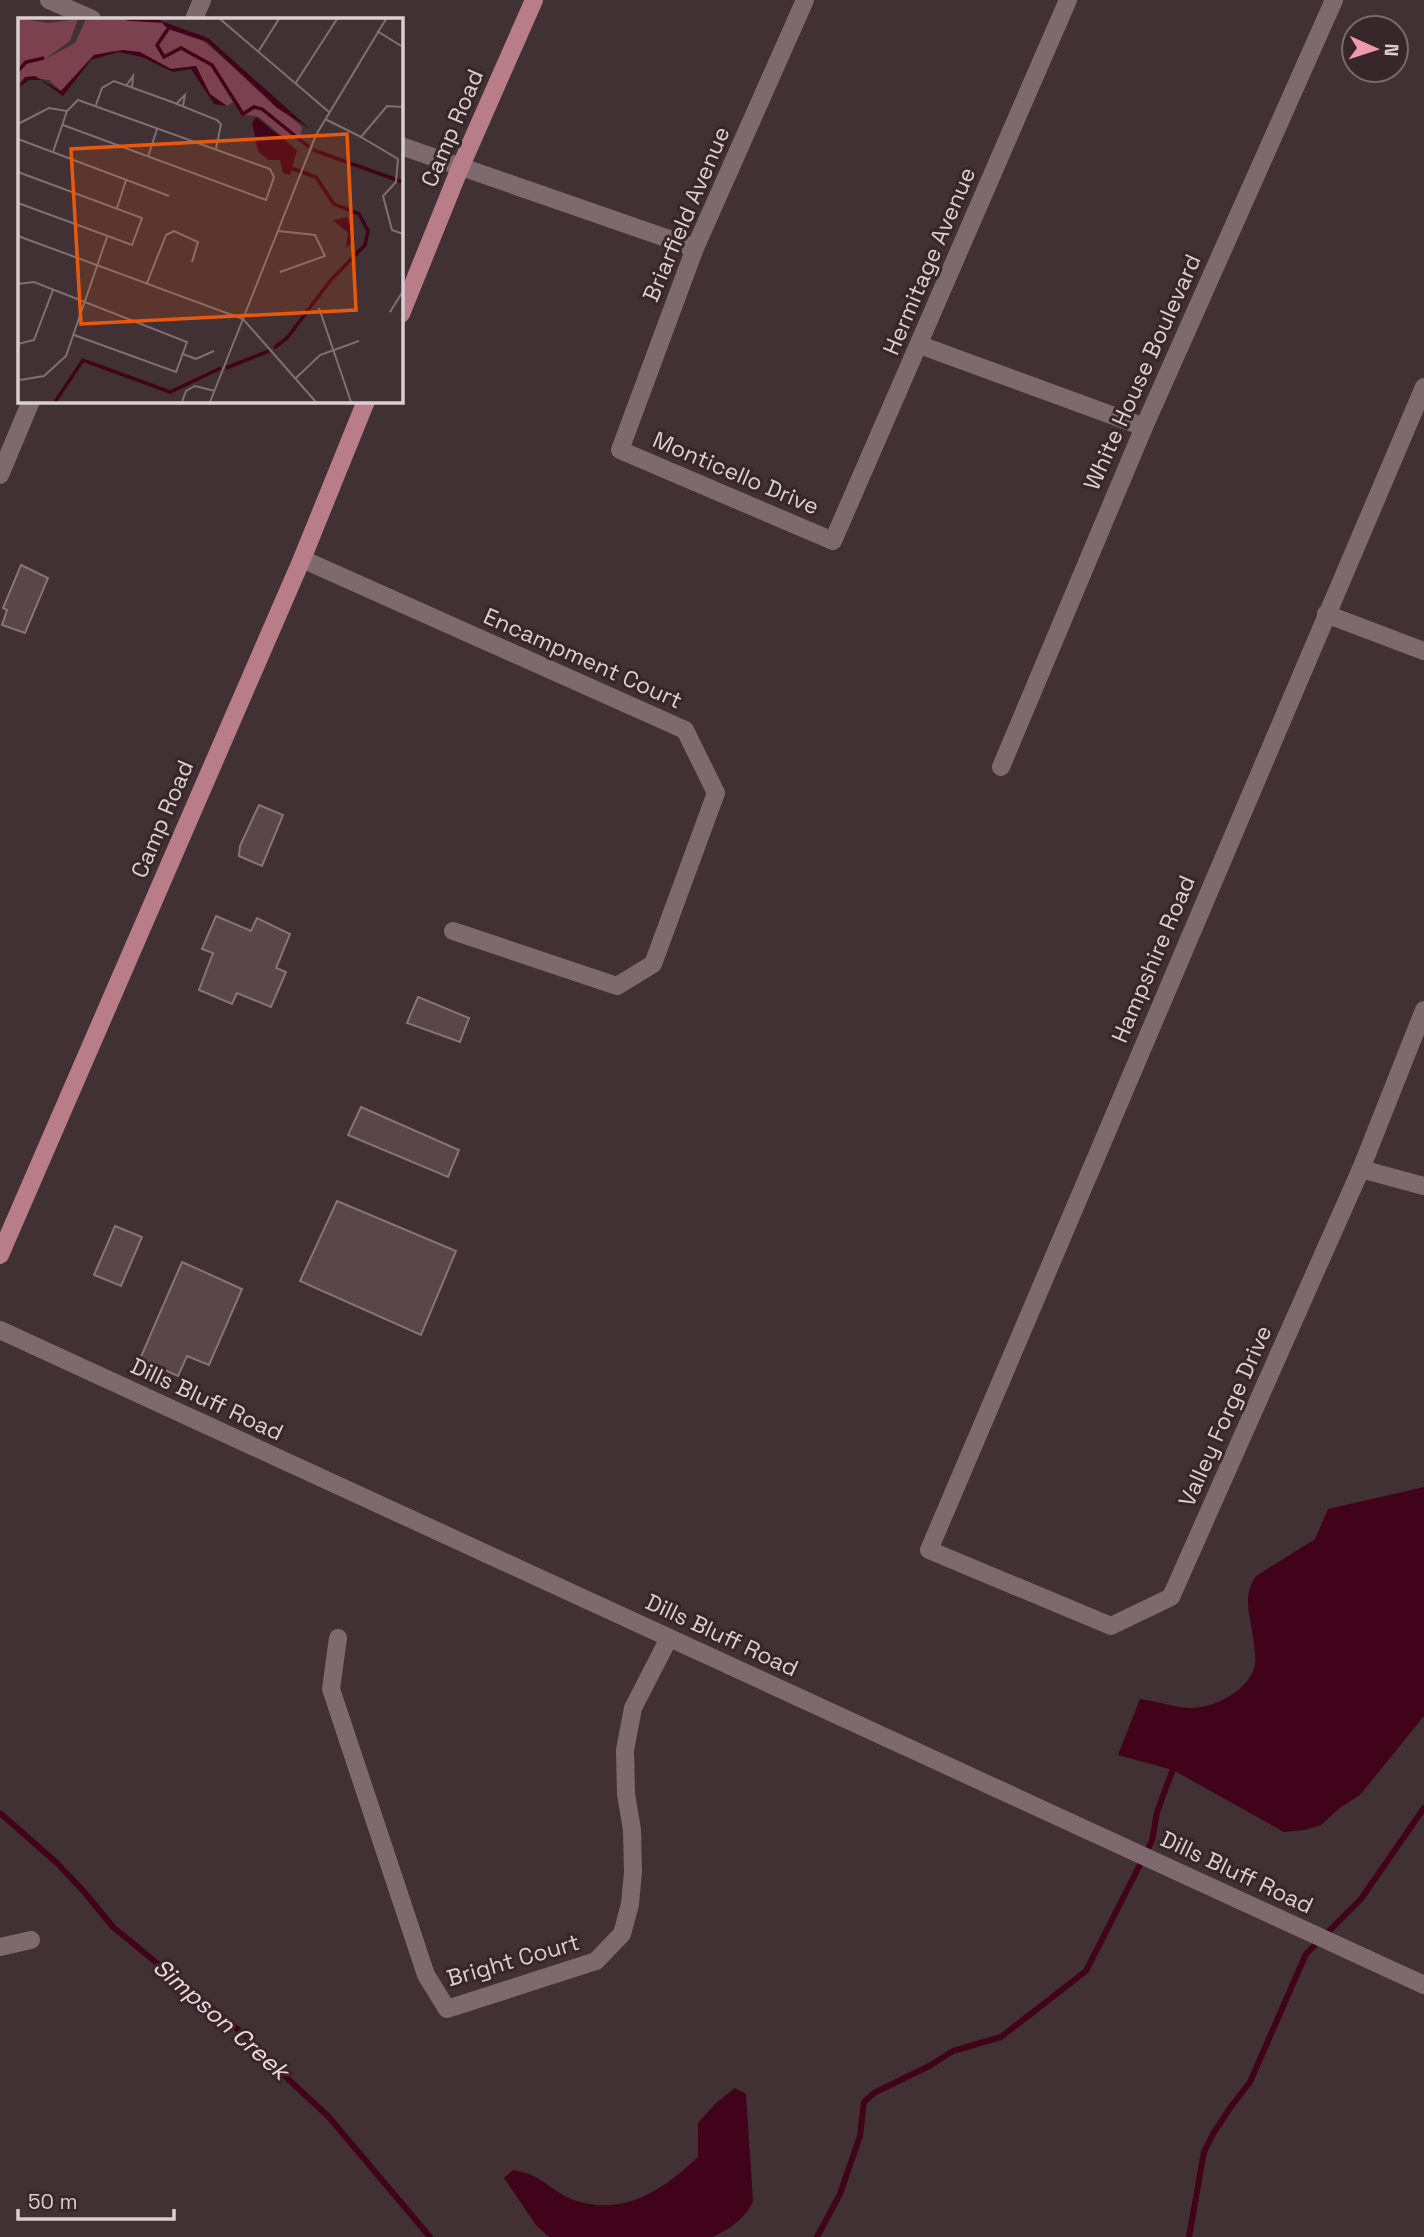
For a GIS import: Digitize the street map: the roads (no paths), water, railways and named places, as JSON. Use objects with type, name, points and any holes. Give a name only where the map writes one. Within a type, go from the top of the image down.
[{"type":"main road","name":"Camp Road","points":[[402,312],[460,168],[534,0]]},
{"type":"main road","name":"Camp Road","points":[[0,1255],[302,559],[366,402]]},
{"type":"street","points":[[49,0],[90,18]]},
{"type":"street","points":[[194,18],[202,0]]},
{"type":"street","name":"Briarfield Avenue","points":[[620,450],[695,248],[805,0]]},
{"type":"street","name":"Hermitage Avenue","points":[[833,541],[1068,0]]},
{"type":"street","name":"White House Boulevard","points":[[1001,767],[1144,427],[1334,0]]},
{"type":"street","points":[[402,146],[695,248]]},
{"type":"street","points":[[920,345],[1144,427]]},
{"type":"street","name":"Hampshire Road","points":[[929,1550],[1424,387]]},
{"type":"street","points":[[0,475],[32,402]]},
{"type":"street","name":"Monticello Drive","points":[[620,450],[833,541]]},
{"type":"street","name":"Encampment Court","points":[[302,559],[685,730],[716,793],[653,964],[617,986],[453,931]]},
{"type":"street","points":[[1326,614],[1424,652]]},
{"type":"street","name":"Valley Forge Drive","points":[[929,1550],[1111,1626],[1171,1598],[1361,1169],[1424,1010]]},
{"type":"street","points":[[1361,1169],[1424,1186]]},
{"type":"street","name":"Dills Bluff Road","points":[[0,1331],[1424,1985]]},
{"type":"street","name":"Bright Court","points":[[338,1638],[331,1689],[426,1975],[447,2009],[596,1961],[622,1934],[630,1904],[633,1872],[625,1750],[633,1708],[669,1638]]},
{"type":"street","points":[[0,1947],[31,1940]]},
{"type":"waterway","name":"Simpson Creek","points":[[817,2237],[840,2194],[860,2136],[864,2102],[874,2093],[953,2051],[1001,2037],[1086,1971],[1152,1841],[1157,1812],[1173,1769]]},
{"type":"waterway","points":[[1189,2237],[1204,2152],[1230,2108],[1250,2082],[1306,1954],[1361,1899],[1424,1808]]},
{"type":"waterway","name":"Simpson Creek","points":[[0,1813],[57,1863],[113,1927],[247,2037],[328,2116],[430,2237]]}]
